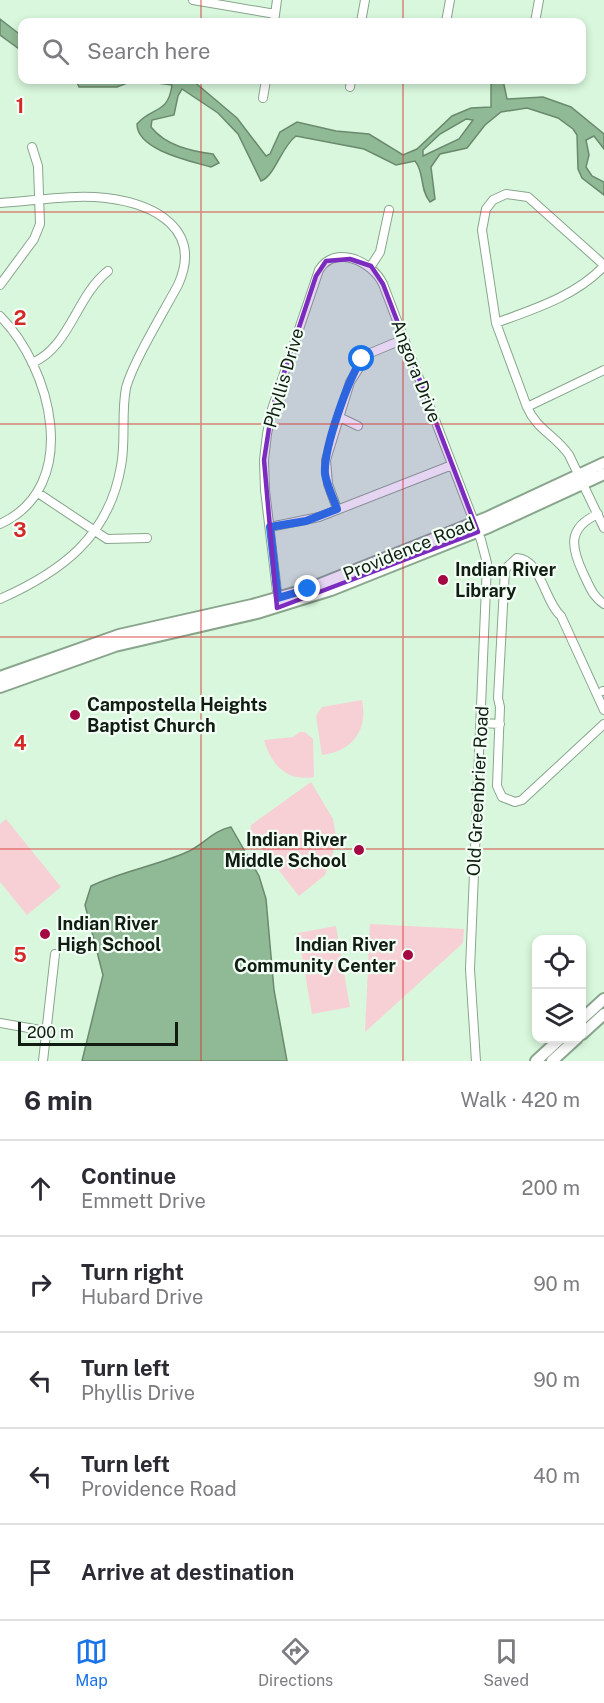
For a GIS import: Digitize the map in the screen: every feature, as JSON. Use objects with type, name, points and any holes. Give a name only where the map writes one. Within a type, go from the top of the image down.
[{"type":"main road","name":"Providence Road","points":[[581,480],[604,463]]},
{"type":"main road","name":"Providence Road","points":[[0,687],[115,646],[278,603],[326,582],[476,527],[581,480],[604,474]]},
{"type":"main road","name":"Providence Road","points":[[0,677],[119,635],[278,603]]},
{"type":"main road","points":[[586,1015],[604,999]]},
{"type":"main road","points":[[586,1030],[604,1014]]},
{"type":"main road","points":[[536,1061],[556,1043]]},
{"type":"main road","points":[[552,1061],[572,1043]]},
{"type":"street","points":[[193,0],[274,18],[278,0]]},
{"type":"street","points":[[362,18],[365,0]]},
{"type":"street","points":[[447,18],[450,0]]},
{"type":"street","points":[[536,18],[539,0]]},
{"type":"street","points":[[263,98],[265,84]]},
{"type":"street","points":[[0,285],[38,231],[41,217],[38,166],[32,147]]},
{"type":"street","points":[[496,323],[540,307],[575,289],[586,283],[604,266],[528,197],[506,194],[493,200],[486,209],[482,230],[496,323],[533,420],[561,444],[604,528]]},
{"type":"street","points":[[0,203],[105,198],[134,205],[171,223],[180,234],[186,249],[186,262],[181,279],[126,389],[122,467],[112,499],[94,531],[63,565],[44,578],[0,599]]},
{"type":"street","points":[[371,266],[380,252],[389,210]]},
{"type":"street","name":"Phyllis Drive","points":[[278,603],[264,460],[272,409],[319,270],[326,261],[334,258],[350,259],[371,266]]},
{"type":"street","name":"Angora Drive","points":[[371,266],[383,284],[476,527]]},
{"type":"street","points":[[32,363],[50,354],[92,286],[108,271]]},
{"type":"street","points":[[0,316],[21,341],[32,363],[48,413],[52,447],[49,464],[38,493],[9,520],[0,524]]},
{"type":"street","points":[[337,509],[328,484],[326,466],[328,447],[350,382],[362,359],[375,349],[404,339]]},
{"type":"street","points":[[527,407],[604,370]]},
{"type":"street","points":[[339,417],[358,426]]},
{"type":"street","points":[[270,527],[306,521],[452,465]]},
{"type":"street","points":[[38,493],[107,539],[147,538]]},
{"type":"street","points":[[598,514],[580,526],[573,544],[575,556],[592,592],[604,604]]},
{"type":"street","name":"Old Greenbrier Road","points":[[476,527],[486,553],[488,582],[470,969],[476,1061]]},
{"type":"street","points":[[604,710],[561,615],[552,608],[533,565],[525,558],[516,558],[505,569],[498,698],[500,724],[498,791],[502,797],[515,802],[522,800],[604,724]]},
{"type":"street","points":[[481,723],[500,724]]},
{"type":"street","points":[[43,1061],[55,954]]},
{"type":"street","points":[[0,1023],[46,1031]]},
{"type":"highlighted area","points":[[350,259],[371,266],[383,284],[478,532],[277,608],[264,460],[272,409],[316,276],[326,261]]},
{"type":"shaded area","points":[[0,19],[18,33],[18,48],[0,35]]},
{"type":"shaded area","points":[[78,84],[125,84],[117,87],[79,87]]},
{"type":"shaded area","points":[[165,84],[197,84],[237,118],[266,156],[270,154],[280,132],[297,122],[336,131],[369,134],[403,155],[417,149],[452,116],[471,108],[491,107],[491,84],[504,84],[507,99],[543,97],[571,107],[604,134],[604,149],[594,136],[586,140],[589,155],[586,167],[592,176],[604,182],[604,195],[582,178],[578,169],[577,135],[573,129],[558,118],[527,108],[501,112],[485,125],[467,148],[440,154],[431,167],[435,199],[430,202],[424,191],[420,170],[415,161],[396,165],[364,149],[296,136],[286,147],[270,173],[261,181],[238,134],[218,113],[182,89],[174,115],[152,120],[151,127],[171,143],[213,154],[219,163],[211,167],[166,153],[146,141],[139,133],[137,124],[163,106],[170,95],[172,85]],"holes":[[[466,119],[473,120],[459,139],[423,156],[423,150],[440,134]]]},
{"type":"shaded area","points":[[362,700],[363,721],[356,737],[342,749],[322,755],[316,716],[322,707]]},
{"type":"shaded area","points":[[300,732],[305,732],[313,739],[314,777],[296,777],[282,770],[271,757],[264,740],[293,737]]},
{"type":"shaded area","points":[[311,782],[333,819],[337,841],[325,875],[299,896],[250,834],[251,825]]},
{"type":"shaded area","points":[[6,819],[61,887],[27,915],[0,882],[0,824]]},
{"type":"shaded area","points":[[231,827],[259,876],[266,899],[274,990],[287,1061],[82,1061],[103,975],[85,905],[91,886],[187,852],[219,831]]},
{"type":"shaded area","points":[[370,924],[464,929],[463,943],[365,1032]]},
{"type":"shaded area","points":[[336,926],[350,1007],[312,1014],[298,933]]},
{"type":"place","name":"Indian River Library","points":[[443,580]]},
{"type":"place","name":"Campostella Heights Baptist Church","points":[[75,715]]},
{"type":"place","name":"Indian River Middle School","points":[[359,850]]},
{"type":"place","name":"Indian River High School","points":[[45,934]]},
{"type":"place","name":"Indian River Community Center","points":[[408,955]]},
{"type":"route","points":[[308,589],[278,598],[270,527],[306,521],[337,509],[325,473],[328,447],[350,382],[362,359]]}]
